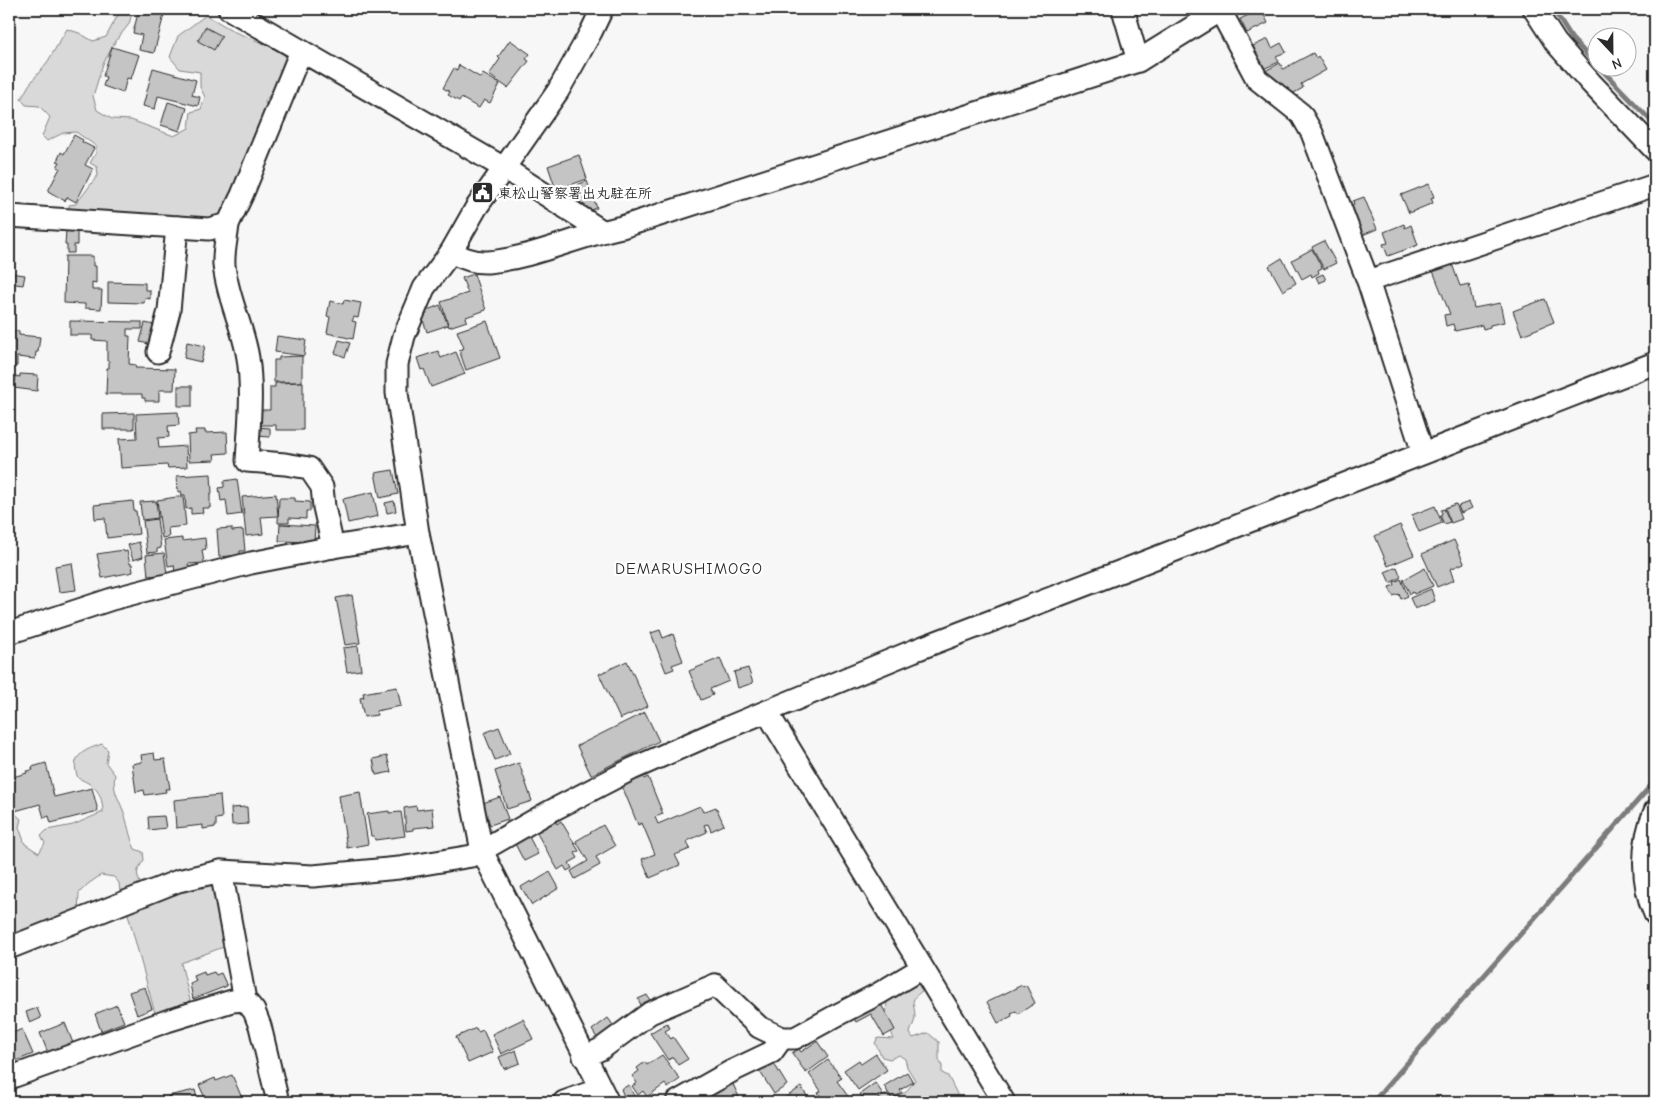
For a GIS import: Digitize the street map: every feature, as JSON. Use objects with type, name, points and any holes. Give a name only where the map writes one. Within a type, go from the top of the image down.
[{"type":"street","points":[[229,9],[504,168],[602,231]]},
{"type":"street","points":[[564,1102],[604,1095],[482,851],[418,533],[397,393],[397,364],[404,336],[424,288],[451,252],[476,208],[558,92],[602,9]]},
{"type":"street","points":[[1123,9],[1138,61]]},
{"type":"street","points":[[451,252],[465,259],[486,262],[519,256],[602,231],[622,228],[1138,61],[1221,9],[1257,79],[1301,114],[1312,133],[1368,281],[1423,453]]},
{"type":"street","points":[[1534,9],[1556,43],[1655,150]]},
{"type":"street","points":[[301,51],[242,195],[228,224],[224,264],[228,288],[239,319],[248,358],[251,399],[247,461],[309,468],[322,487],[324,507],[333,547]]},
{"type":"street","points":[[1368,281],[1655,185]]},
{"type":"street","points":[[9,216],[209,229],[228,224]]},
{"type":"street","points":[[158,352],[169,311],[177,227]]},
{"type":"street","points":[[9,948],[178,881],[221,871],[313,876],[408,867],[472,856],[547,813],[632,769],[913,651],[1655,363]]},
{"type":"street","points":[[9,633],[112,600],[251,563],[418,533]]},
{"type":"street","points":[[767,712],[1004,1102]]},
{"type":"street","points":[[1655,811],[1645,853],[1645,873],[1651,906],[1655,914]]},
{"type":"street","points":[[221,871],[245,1000],[254,1010],[260,1026],[278,1102]]},
{"type":"street","points":[[584,1057],[601,1049],[650,1013],[715,985],[759,1027],[782,1038],[795,1038],[878,994],[922,968]]},
{"type":"street","points":[[9,1078],[167,1021],[232,1001],[245,1000]]},
{"type":"street","points":[[677,1102],[732,1071],[772,1052],[782,1038]]},
{"type":"shaded area","points":[[121,9],[135,9],[129,24],[115,42],[103,64],[93,96],[97,110],[112,119],[131,120],[174,136],[189,128],[191,112],[201,109],[205,97],[200,87],[200,72],[180,69],[170,57],[178,36],[206,15],[235,32],[282,51],[289,61],[281,80],[265,101],[267,109],[224,221],[69,210],[69,205],[76,204],[98,175],[97,167],[90,163],[96,153],[96,146],[76,132],[63,133],[47,141],[42,136],[50,117],[39,106],[26,105],[21,99],[29,85],[48,61],[67,29],[93,41],[106,37]]},
{"type":"shaded area","points":[[102,744],[108,750],[106,763],[115,775],[117,797],[125,815],[133,844],[135,849],[143,852],[144,860],[137,873],[140,883],[132,891],[120,892],[119,883],[114,877],[101,875],[79,893],[78,915],[9,936],[9,808],[21,819],[19,827],[25,844],[39,853],[45,843],[41,836],[47,830],[73,825],[103,812],[97,790],[78,778],[75,764],[84,752]]},
{"type":"shaded area","points":[[213,880],[226,946],[181,963],[191,1004],[156,1017],[126,907]]},
{"type":"shaded area","points":[[900,977],[920,982],[922,991],[915,997],[913,1002],[915,1019],[910,1033],[913,1038],[928,1033],[939,1042],[939,1059],[942,1073],[948,1076],[957,1094],[955,1102],[876,1102],[885,1095],[905,1093],[915,1080],[907,1067],[905,1059],[899,1055],[890,1059],[882,1057],[875,1043],[878,1038],[893,1039],[887,1021],[887,992]]},
{"type":"building","points":[[139,9],[165,11],[154,53],[139,50],[142,35],[133,33]]},
{"type":"building","points":[[1261,9],[1268,23],[1247,33],[1240,19]]},
{"type":"building","points":[[205,27],[222,36],[214,50],[198,41]]},
{"type":"building","points":[[1268,39],[1272,48],[1281,43],[1286,52],[1276,56],[1279,62],[1263,69],[1253,46]]},
{"type":"building","points":[[510,40],[530,54],[526,59],[529,61],[508,88],[489,75],[500,59],[498,57]]},
{"type":"building","points":[[112,47],[139,55],[131,79],[127,78],[123,93],[103,86],[106,77],[103,76]]},
{"type":"building","points":[[1313,53],[1316,58],[1318,56],[1326,70],[1301,84],[1303,88],[1290,95],[1285,87],[1282,89],[1265,71],[1280,63],[1283,69]]},
{"type":"building","points":[[459,65],[481,78],[483,74],[500,84],[490,103],[484,100],[479,108],[461,98],[459,101],[448,95],[450,92],[443,88],[454,68],[457,70]]},
{"type":"building","points":[[153,68],[196,80],[192,95],[200,97],[198,106],[158,96],[155,109],[143,106]]},
{"type":"building","points":[[168,102],[187,108],[180,131],[161,125]]},
{"type":"building","points":[[74,135],[83,140],[82,142],[94,148],[85,165],[93,169],[76,202],[67,197],[65,201],[48,191],[60,168],[57,167],[60,162],[57,161],[61,152],[64,154]]},
{"type":"building","points":[[579,155],[587,179],[556,190],[548,166]]},
{"type":"building","points":[[587,181],[597,208],[591,210],[566,192],[578,188],[577,185]]},
{"type":"building","points":[[1429,184],[1434,197],[1431,198],[1433,203],[1409,213],[1401,195]]},
{"type":"building","points":[[1364,197],[1377,229],[1360,236],[1348,207],[1354,204],[1353,201]]},
{"type":"building","points":[[1404,224],[1405,228],[1411,225],[1418,245],[1388,256],[1383,244],[1388,243],[1384,232]]},
{"type":"building","points":[[66,230],[77,231],[77,245],[74,245],[74,253],[67,253],[67,245],[65,245]]},
{"type":"building","points":[[1324,241],[1336,263],[1324,269],[1312,247]]},
{"type":"building","points":[[1312,249],[1322,268],[1318,270],[1319,273],[1312,277],[1311,274],[1302,279],[1292,260]]},
{"type":"building","points":[[65,256],[93,256],[93,266],[96,266],[96,283],[92,282],[92,290],[102,290],[101,309],[85,308],[85,304],[64,303]]},
{"type":"building","points":[[1282,258],[1296,283],[1283,291],[1269,266]]},
{"type":"building","points":[[1452,264],[1460,286],[1469,284],[1474,308],[1500,303],[1504,322],[1490,325],[1490,327],[1483,329],[1482,325],[1455,331],[1453,324],[1446,326],[1444,315],[1450,314],[1433,271]]},
{"type":"building","points":[[9,273],[25,275],[23,285],[9,283]]},
{"type":"building","points":[[474,274],[486,310],[466,317],[467,321],[449,327],[441,302],[468,293],[462,278]]},
{"type":"building","points":[[1323,274],[1326,280],[1319,283],[1316,277]]},
{"type":"building","points":[[108,282],[145,283],[145,290],[150,290],[150,299],[145,298],[144,303],[108,302]]},
{"type":"building","points":[[1545,299],[1554,322],[1522,335],[1513,311]]},
{"type":"building","points":[[344,300],[361,303],[358,318],[354,317],[352,321],[356,322],[353,339],[327,333],[330,317],[327,316],[330,301],[343,304]]},
{"type":"building","points":[[440,305],[448,325],[427,332],[423,320],[425,311]]},
{"type":"building","points":[[70,321],[142,322],[142,329],[127,329],[127,336],[130,336],[129,364],[136,365],[135,368],[175,369],[174,390],[159,390],[159,401],[145,401],[145,398],[142,398],[142,394],[106,394],[107,368],[109,368],[107,341],[92,340],[92,335],[70,335]]},
{"type":"building","points":[[487,321],[500,358],[466,370],[459,350],[464,348],[457,331]]},
{"type":"building","points":[[145,323],[159,326],[154,345],[140,342]]},
{"type":"building","points":[[9,331],[19,331],[19,335],[40,337],[35,359],[17,357],[17,366],[9,365]]},
{"type":"building","points":[[277,336],[306,340],[304,356],[275,352]]},
{"type":"building","points":[[339,340],[350,343],[345,357],[335,353]]},
{"type":"building","points":[[187,342],[205,346],[201,362],[184,358]]},
{"type":"building","points":[[438,351],[441,358],[456,352],[465,374],[431,387],[424,369],[421,370],[417,358]]},
{"type":"building","points":[[302,356],[302,382],[274,382],[274,360],[279,360],[279,357]]},
{"type":"building","points":[[20,374],[38,375],[37,391],[14,388],[16,376],[20,377]]},
{"type":"building","points":[[303,382],[303,430],[276,430],[276,425],[254,425],[254,410],[270,410],[270,387],[275,387],[275,383]]},
{"type":"building","points":[[178,386],[192,386],[192,406],[178,406]]},
{"type":"building","points":[[178,412],[179,425],[168,426],[169,437],[158,438],[159,448],[186,446],[187,467],[168,468],[167,465],[121,468],[119,439],[137,438],[136,414]]},
{"type":"building","points":[[134,413],[134,429],[103,429],[103,414]]},
{"type":"building","points":[[257,427],[270,428],[270,437],[256,436]]},
{"type":"building","points":[[195,430],[205,430],[205,433],[227,432],[228,453],[214,454],[215,460],[189,461],[188,435],[196,434]]},
{"type":"building","points":[[393,470],[398,494],[380,498],[375,473]]},
{"type":"building","points":[[211,474],[212,494],[210,495],[210,508],[202,508],[203,513],[191,514],[191,508],[186,509],[185,495],[182,495],[181,491],[178,492],[177,476]]},
{"type":"building","points":[[237,479],[242,514],[228,516],[226,500],[221,501],[219,488],[224,487],[224,481]]},
{"type":"building","points":[[373,492],[378,516],[348,523],[343,499]]},
{"type":"building","points":[[276,494],[278,516],[261,517],[263,534],[246,536],[242,497]]},
{"type":"building","points":[[183,496],[186,526],[168,528],[169,537],[162,538],[157,500]]},
{"type":"building","points":[[279,498],[295,498],[295,501],[310,502],[310,511],[306,511],[306,519],[289,518],[289,523],[278,523]]},
{"type":"building","points":[[133,501],[139,534],[107,538],[105,518],[95,519],[94,505]]},
{"type":"building","points":[[156,501],[158,518],[142,520],[140,502]]},
{"type":"building","points":[[394,501],[396,511],[387,513],[385,503]]},
{"type":"building","points":[[1469,502],[1472,508],[1461,513],[1458,506]]},
{"type":"building","points":[[1456,504],[1462,519],[1451,523],[1445,508]]},
{"type":"building","points":[[1435,506],[1442,523],[1419,532],[1412,515]]},
{"type":"building","points":[[1444,509],[1450,522],[1444,524],[1440,515],[1442,514],[1441,510]]},
{"type":"building","points":[[157,519],[161,548],[157,549],[157,552],[147,553],[143,521]]},
{"type":"building","points":[[280,524],[315,526],[314,542],[279,541]]},
{"type":"building","points":[[1400,525],[1414,555],[1388,566],[1375,536]]},
{"type":"building","points":[[232,528],[232,531],[243,530],[245,551],[240,551],[240,555],[219,557],[217,529]]},
{"type":"building","points":[[182,538],[182,541],[205,538],[206,549],[202,550],[204,563],[188,564],[189,570],[175,572],[174,565],[168,566],[164,540]]},
{"type":"building","points":[[1454,540],[1464,563],[1450,569],[1454,580],[1437,587],[1422,554]]},
{"type":"building","points":[[139,542],[143,557],[133,560],[128,545]]},
{"type":"building","points":[[123,550],[124,552],[127,551],[133,572],[102,578],[97,554]]},
{"type":"building","points":[[164,553],[167,574],[148,576],[146,555]]},
{"type":"building","points":[[72,563],[76,590],[59,592],[55,566]]},
{"type":"building","points":[[1397,567],[1401,577],[1390,583],[1385,572]]},
{"type":"building","points":[[1425,568],[1433,586],[1410,594],[1403,580]]},
{"type":"building","points":[[1401,579],[1408,596],[1401,599],[1399,594],[1393,596],[1389,587],[1395,585],[1394,582]]},
{"type":"building","points":[[1431,589],[1435,601],[1415,609],[1410,598]]},
{"type":"building","points":[[352,595],[360,643],[345,645],[336,598]]},
{"type":"building","points":[[660,630],[663,638],[673,634],[683,661],[672,665],[674,669],[666,672],[651,633]]},
{"type":"building","points":[[358,646],[361,670],[347,672],[343,648]]},
{"type":"building","points":[[720,658],[729,681],[710,689],[713,695],[701,700],[689,671]]},
{"type":"building","points":[[627,661],[648,706],[620,719],[599,674]]},
{"type":"building","points":[[748,668],[753,683],[738,688],[734,672]]},
{"type":"building","points":[[397,687],[401,706],[376,711],[377,715],[364,717],[360,698],[364,697],[363,693]]},
{"type":"building","points":[[645,712],[659,741],[591,775],[577,746]]},
{"type":"building","points":[[499,727],[510,754],[495,760],[484,733]]},
{"type":"building","points":[[154,753],[155,760],[165,759],[170,789],[165,789],[166,792],[145,795],[144,790],[136,792],[132,764],[142,762],[141,755]]},
{"type":"building","points":[[387,756],[391,772],[376,775],[373,759]]},
{"type":"building","points":[[46,763],[54,797],[92,788],[98,811],[51,823],[49,816],[44,818],[40,804],[15,811],[9,787],[9,778],[27,773],[26,771],[33,770],[32,767]]},
{"type":"building","points":[[519,763],[532,801],[507,809],[495,771]]},
{"type":"building","points":[[641,772],[644,779],[648,777],[663,814],[655,817],[658,824],[700,806],[703,812],[716,807],[724,825],[711,831],[708,824],[704,825],[707,832],[687,841],[690,849],[675,855],[680,865],[650,878],[642,859],[655,854],[642,823],[638,825],[620,781]]},
{"type":"building","points":[[360,792],[368,844],[347,848],[339,796]]},
{"type":"building","points":[[220,795],[222,818],[216,819],[216,827],[203,829],[203,825],[176,828],[174,800]]},
{"type":"building","points":[[500,797],[508,819],[490,825],[483,803]]},
{"type":"building","points":[[416,806],[417,810],[432,808],[434,826],[413,828],[413,830],[406,831],[404,808]]},
{"type":"building","points":[[247,807],[248,824],[232,825],[231,808]]},
{"type":"building","points":[[389,811],[389,813],[401,812],[405,836],[375,840],[374,836],[371,836],[367,814]]},
{"type":"building","points":[[164,816],[166,828],[149,830],[148,817]]},
{"type":"building","points":[[554,819],[557,824],[561,821],[579,851],[575,853],[578,858],[569,863],[572,868],[567,871],[564,866],[558,870],[535,830]]},
{"type":"building","points":[[603,825],[615,846],[596,857],[600,865],[575,879],[571,871],[588,861],[576,841]]},
{"type":"building","points":[[528,835],[538,854],[524,861],[514,842]]},
{"type":"building","points":[[550,872],[559,888],[532,905],[521,887],[531,881],[532,883]]},
{"type":"building","points":[[204,972],[205,975],[214,972],[216,975],[221,973],[227,986],[193,999],[190,984],[196,981],[194,976]]},
{"type":"building","points":[[1022,985],[1023,987],[1026,985],[1035,1003],[1018,1014],[1016,1011],[1011,1013],[1012,1016],[998,1023],[987,1002]]},
{"type":"building","points":[[145,987],[152,1009],[137,1015],[129,992]]},
{"type":"building","points":[[647,995],[652,1004],[643,1009],[638,999]]},
{"type":"building","points":[[877,997],[895,1030],[884,1036],[871,1014],[856,1022],[850,1012]]},
{"type":"building","points":[[117,1005],[124,1022],[101,1031],[95,1014]]},
{"type":"building","points":[[37,1008],[41,1018],[30,1023],[26,1012]]},
{"type":"building","points":[[608,1018],[616,1029],[599,1041],[592,1030]]},
{"type":"building","points":[[523,1019],[533,1039],[501,1054],[492,1034]]},
{"type":"building","points":[[65,1023],[73,1043],[48,1053],[40,1033]]},
{"type":"building","points":[[667,1023],[670,1028],[665,1031],[671,1039],[673,1037],[688,1059],[678,1065],[673,1057],[668,1060],[650,1033]]},
{"type":"building","points":[[476,1028],[478,1032],[483,1030],[493,1052],[468,1063],[456,1037]]},
{"type":"building","points":[[22,1029],[33,1054],[13,1062],[9,1054],[9,1035]]},
{"type":"building","points":[[817,1041],[828,1057],[806,1073],[792,1053],[799,1049],[801,1052]]},
{"type":"building","points":[[516,1050],[520,1063],[504,1069],[499,1057]]},
{"type":"building","points":[[876,1054],[887,1070],[858,1090],[844,1070],[859,1060],[861,1064]]},
{"type":"building","points":[[662,1055],[680,1079],[668,1088],[665,1084],[647,1097],[643,1091],[638,1095],[632,1086],[637,1083],[632,1076],[639,1071],[637,1068],[645,1062],[647,1065]]},
{"type":"building","points":[[771,1059],[787,1085],[774,1094],[757,1067]]},
{"type":"building","points":[[828,1060],[842,1078],[837,1081],[852,1102],[825,1102],[818,1093],[821,1091],[809,1074]]},
{"type":"building","points":[[907,1072],[913,1082],[900,1090],[902,1093],[892,1099],[884,1086]]},
{"type":"building","points":[[232,1075],[242,1098],[230,1102],[207,1102],[199,1085],[215,1078],[216,1081]]},
{"type":"building","points":[[730,1078],[739,1097],[727,1102],[712,1102],[706,1090]]},
{"type":"building","points":[[875,1083],[883,1094],[878,1098],[880,1101],[862,1102],[861,1100],[863,1099],[860,1094]]},
{"type":"building","points":[[629,1085],[635,1098],[626,1102],[621,1089]]},
{"type":"building","points":[[801,1087],[811,1102],[779,1102]]},
{"type":"building","points":[[195,1090],[198,1102],[169,1102],[168,1096]]},
{"type":"waterway","points":[[1553,9],[1572,39],[1586,54]]},
{"type":"waterway","points":[[1610,78],[1655,125]]},
{"type":"waterway","points":[[1373,1102],[1655,781]]},
{"type":"place","name":"東松山警察署出丸駐在所","points":[[482,193]]},
{"type":"district","name":"DEMARUSHIMOGO","points":[[689,568]]}]
